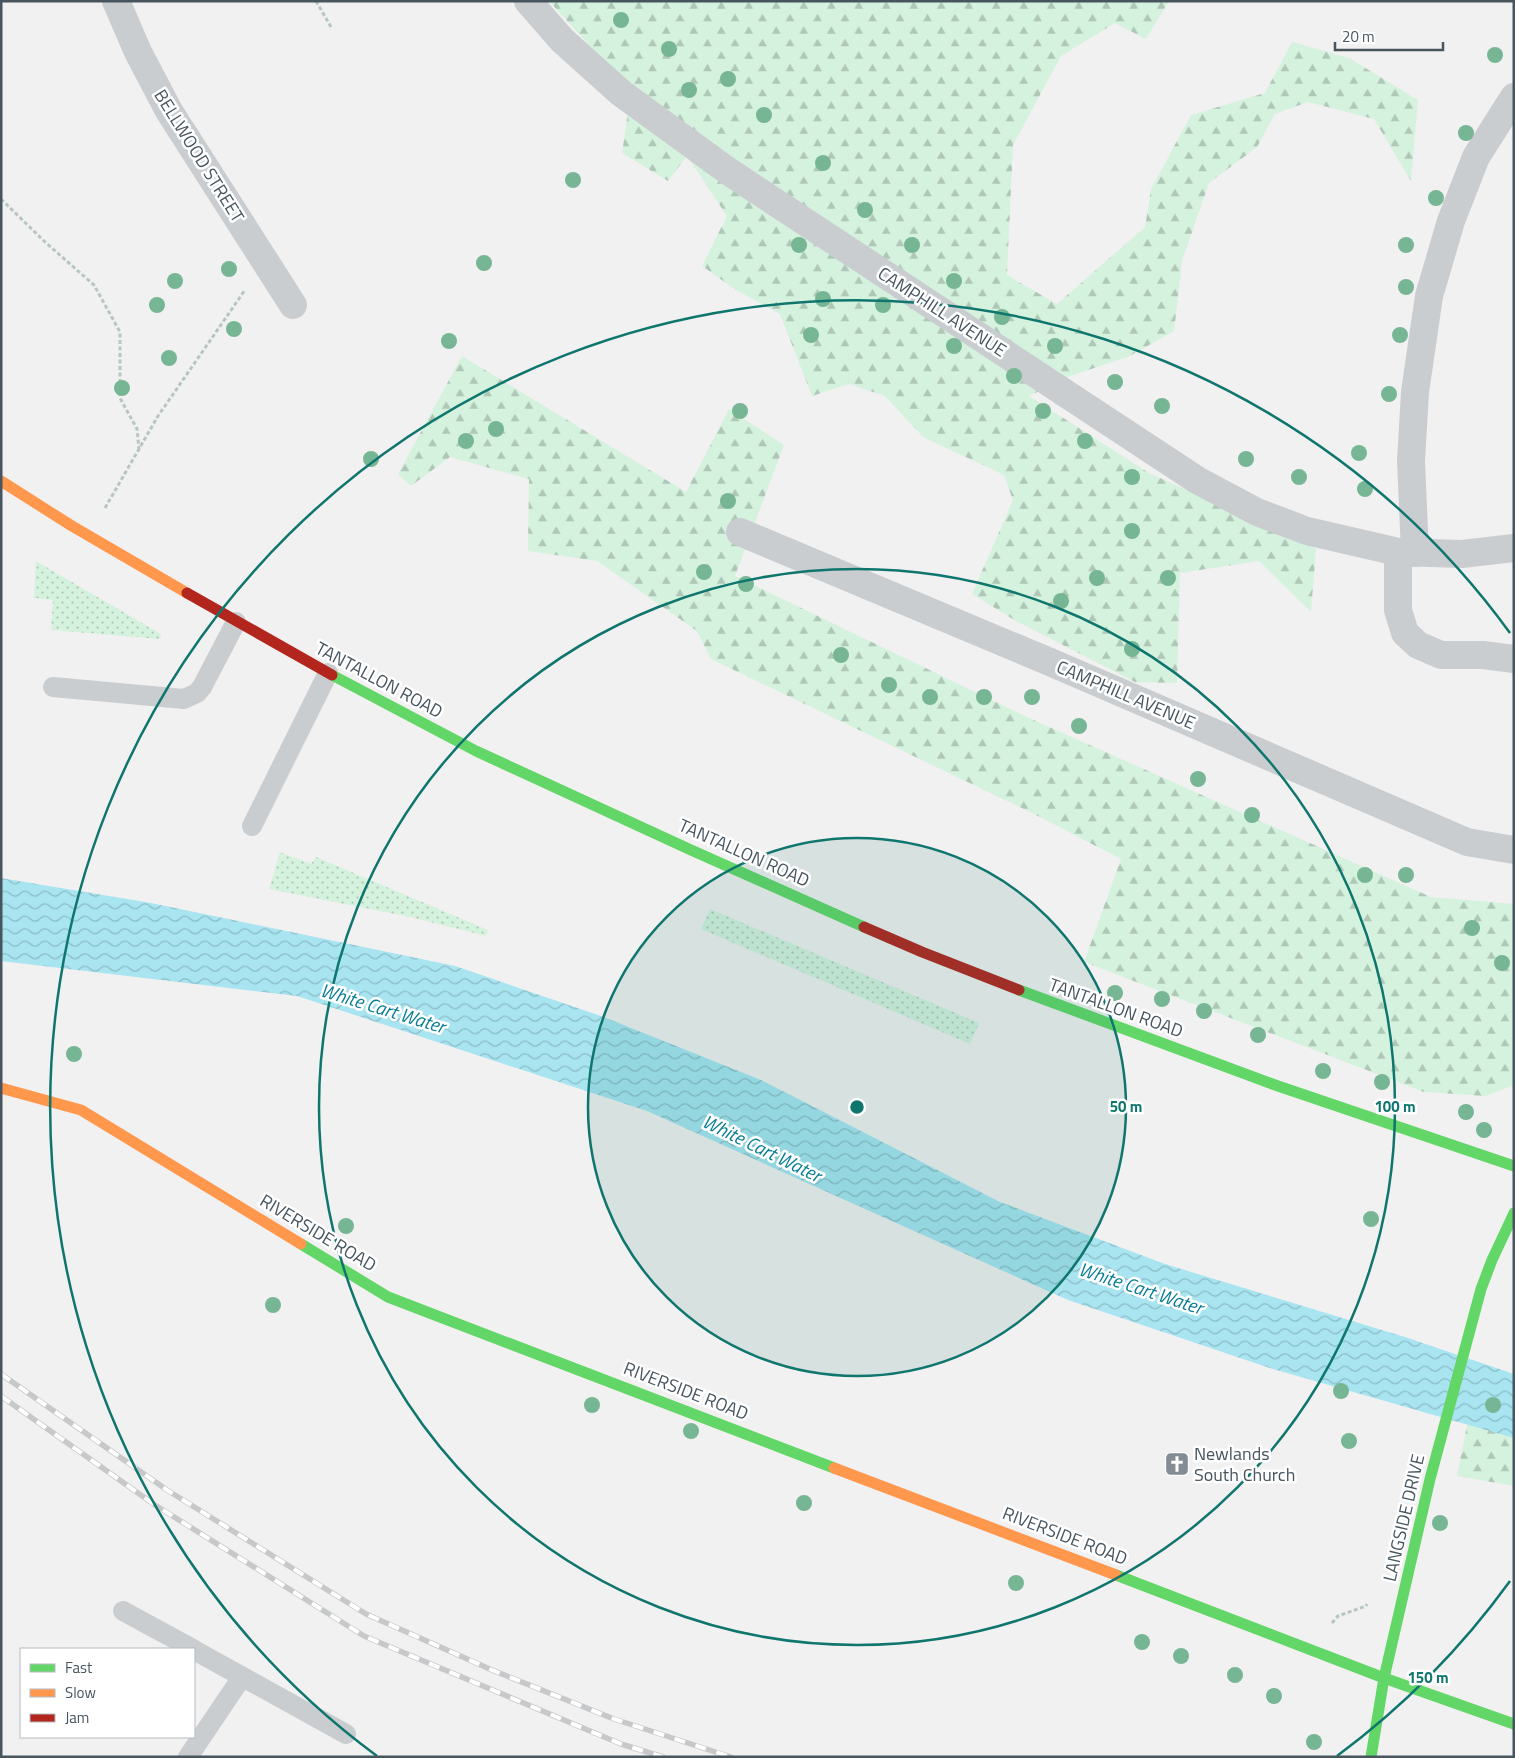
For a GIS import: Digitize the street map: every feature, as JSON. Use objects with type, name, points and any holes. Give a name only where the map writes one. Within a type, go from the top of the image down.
[{"type":"street","name":"BELLWOOD STREET","points":[[116,1],[138,52],[169,110],[293,305]]},
{"type":"street","name":"CAMPHILL AVENUE","points":[[528,1],[562,40],[621,93],[728,171],[1196,480],[1257,512],[1307,531],[1407,553],[1462,554],[1514,548]]},
{"type":"street","points":[[1514,97],[1476,157],[1451,222],[1429,296],[1415,392],[1407,553],[1398,610],[1405,633],[1418,645],[1441,655],[1483,655],[1514,659]]},
{"type":"street","name":"TANTALLON ROAD","points":[[1,481],[88,536],[236,622],[476,751],[922,952],[1073,1011],[1268,1083],[1514,1166]]},
{"type":"street","name":"CAMPHILL AVENUE","points":[[740,532],[1059,666],[1467,842],[1514,850]]},
{"type":"street","name":"RIVERSIDE ROAD","points":[[1,1088],[81,1110],[388,1297],[1313,1649],[1384,1678],[1514,1724]]},
{"type":"street","name":"LANGSIDE DRIVE","points":[[1371,1757],[1384,1678],[1430,1480],[1481,1289],[1514,1213]]},
{"type":"lane","points":[[53,687],[184,699],[202,687],[236,622]]},
{"type":"lane","points":[[252,826],[328,673]]},
{"type":"lane","points":[[123,1611],[189,1648]]},
{"type":"lane","points":[[195,1651],[346,1734]]},
{"type":"lane","points":[[188,1757],[242,1677]]},
{"type":"path","points":[[316,1],[331,27]]},
{"type":"path","points":[[1,199],[45,242],[94,285],[120,332],[120,398],[137,429],[139,449]]},
{"type":"path","points":[[88,536],[158,416],[265,261]]},
{"type":"path","points":[[1313,1649],[1338,1616],[1366,1606],[1368,1599]]},
{"type":"green space","points":[[549,1],[1169,1],[1146,39],[1115,23],[1061,56],[1013,145],[1007,275],[1057,304],[1145,227],[1151,189],[1191,115],[1265,93],[1292,42],[1349,58],[1418,100],[1411,181],[1374,119],[1308,102],[1275,114],[1257,147],[1209,183],[1182,261],[1174,331],[1128,357],[1073,375],[1029,396],[1149,473],[1316,549],[1311,612],[1259,561],[1180,573],[1177,683],[1135,682],[1016,621],[972,594],[1013,500],[1004,475],[923,437],[885,396],[849,384],[812,396],[780,314],[736,290],[702,266],[727,216],[687,156],[668,181],[622,153],[631,91]]},
{"type":"green space","points":[[462,356],[686,492],[729,409],[784,445],[735,576],[1027,717],[1431,897],[1514,904],[1514,1085],[1486,1096],[1424,1092],[1084,962],[1121,859],[1028,811],[711,659],[697,631],[597,561],[528,551],[529,479],[450,457],[411,486],[398,474]]},
{"type":"green space","points":[[36,561],[161,634],[160,639],[51,630],[53,600],[34,598]]},
{"type":"green space","points":[[280,852],[311,864],[316,857],[488,930],[486,936],[410,917],[269,889]]},
{"type":"green space","points":[[710,909],[979,1023],[970,1044],[701,929]]},
{"type":"green space","points":[[1514,1424],[1514,1486],[1457,1476],[1467,1425]]},
{"type":"water","name":"White Cart Water","points":[[1,878],[151,903],[455,966],[601,1016],[761,1080],[1000,1202],[1165,1264],[1405,1337],[1514,1374],[1514,1438],[1273,1369],[1068,1300],[647,1111],[297,996],[1,961]]},
{"type":"railway","points":[[1,1374],[167,1490],[366,1614],[492,1670],[614,1719],[731,1757]]},
{"type":"railway","points":[[1,1396],[155,1505],[364,1636],[621,1744],[663,1757]]},
{"type":"traffic: fast","points":[[332,675],[476,751],[864,927]]},
{"type":"traffic: fast","points":[[1019,990],[1278,1086],[1514,1166]]},
{"type":"traffic: fast","points":[[1371,1757],[1384,1678],[1430,1479],[1481,1289],[1514,1213]]},
{"type":"traffic: fast","points":[[301,1244],[388,1297],[834,1468]]},
{"type":"traffic: fast","points":[[1116,1575],[1384,1678],[1514,1724]]},
{"type":"traffic: slow","points":[[1,481],[72,526],[187,593]]},
{"type":"traffic: slow","points":[[1,1088],[81,1110],[301,1244]]},
{"type":"traffic: slow","points":[[834,1468],[1116,1575]]},
{"type":"traffic: jam","points":[[187,593],[332,675]]},
{"type":"traffic: jam","points":[[864,927],[1019,990]]},
{"type":"place","name":"Newlands South Church","points":[[1177,1464]]}]
